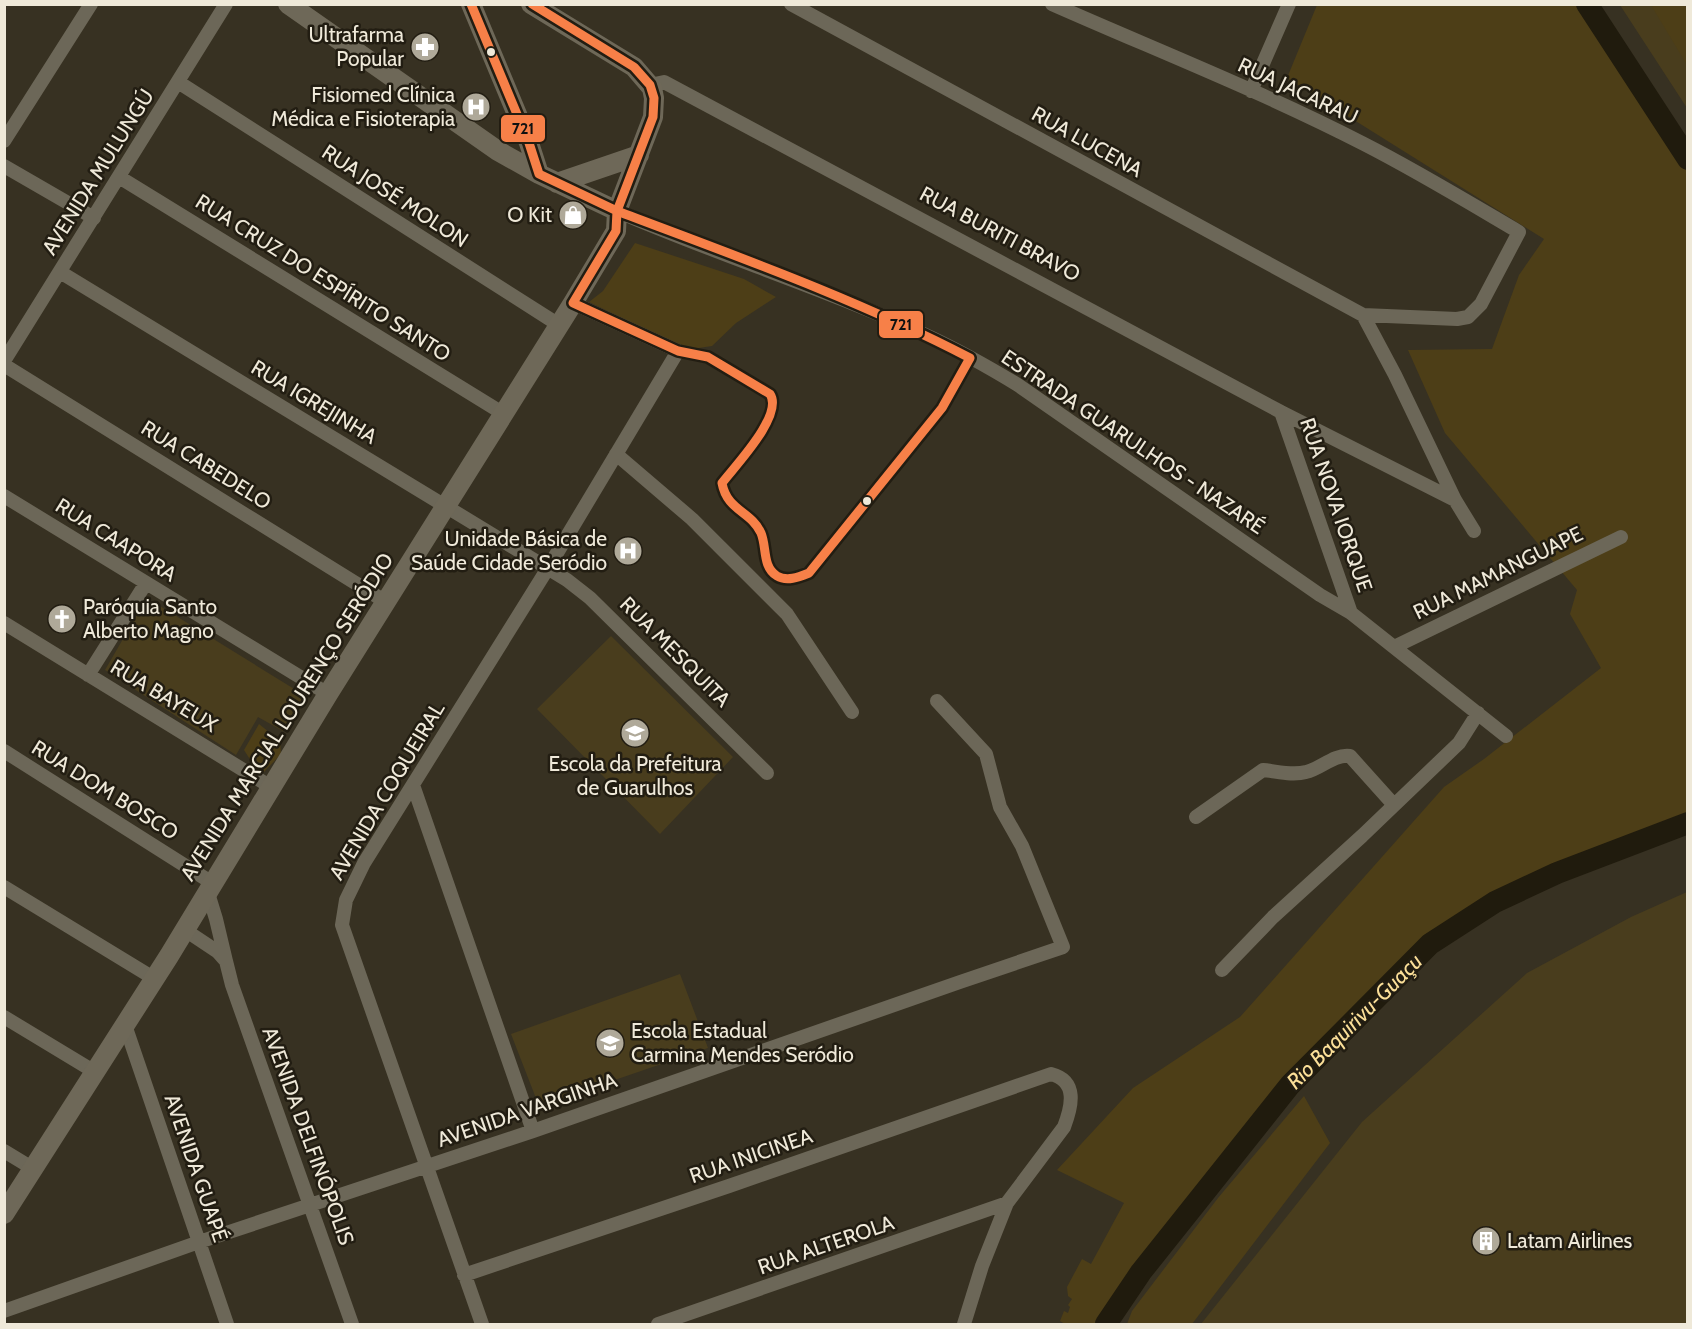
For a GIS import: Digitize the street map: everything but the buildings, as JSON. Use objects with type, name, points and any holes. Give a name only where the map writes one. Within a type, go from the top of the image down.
[{"type":"main road","points":[[288,4],[498,151],[539,174],[617,211]]},
{"type":"main road","points":[[531,4],[634,67],[650,85]]},
{"type":"main road","points":[[472,5],[529,143],[539,174]]},
{"type":"main road","name":"AVENIDA MARCIAL LOURENÇO SERÓDIO","points":[[4,1214],[155,979],[328,694],[616,231],[617,211],[653,117],[654,98],[650,85]]},
{"type":"main road","points":[[498,151],[511,139],[520,124]]},
{"type":"main road","points":[[557,183],[639,155]]},
{"type":"street","points":[[4,141],[91,4]]},
{"type":"street","name":"AVENIDA MULUNGÚ","points":[[4,361],[226,4]]},
{"type":"street","name":"RUA LUCENA","points":[[791,4],[1363,315],[1457,319],[1468,317]]},
{"type":"street","name":"RUA JACARAU","points":[[1052,4],[1251,91],[1372,148],[1409,167],[1519,232],[1481,304],[1468,317]]},
{"type":"street","points":[[1251,91],[1289,4]]},
{"type":"street","name":"RUA JOSÉ MOLON","points":[[178,82],[559,325]]},
{"type":"street","name":"RUA BURITI BRAVO","points":[[650,85],[664,82],[1281,412],[1455,500]]},
{"type":"street","points":[[4,166],[94,218]]},
{"type":"street","name":"RUA CRUZ DO ESPÍRITO SANTO","points":[[119,177],[504,414]]},
{"type":"street","name":"ESTRADA GUARULHOS - NAZARÉ","points":[[617,211],[797,280],[880,315],[932,337],[991,369],[1018,385],[1320,595],[1351,613],[1506,736]]},
{"type":"street","name":"RUA IGREJINHA","points":[[60,272],[548,568]]},
{"type":"street","name":"AVENIDA COQUEIRAL","points":[[482,1324],[342,925],[346,900],[352,885],[548,568],[678,351],[573,303]]},
{"type":"street","points":[[1363,315],[1395,375],[1455,500],[1474,531]]},
{"type":"street","name":"RUA CABEDELO","points":[[4,365],[386,602]]},
{"type":"street","name":"RUA NOVA IORQUE","points":[[1281,412],[1351,613]]},
{"type":"street","points":[[616,454],[692,519],[787,614],[852,712]]},
{"type":"street","name":"RUA CAAPORA","points":[[4,496],[328,694]]},
{"type":"street","name":"RUA MAMANGUAPE","points":[[1394,647],[1621,537]]},
{"type":"street","name":"RUA MESQUITA","points":[[548,568],[590,598],[767,773]]},
{"type":"street","points":[[1320,595],[1330,591],[1338,573]]},
{"type":"street","points":[[88,675],[146,584]]},
{"type":"street","name":"RUA BAYEUX","points":[[4,622],[271,787]]},
{"type":"street","name":"AVENIDA VARGINHA","points":[[4,1311],[199,1242],[533,1131],[1064,947],[1022,846],[1000,807],[986,754],[937,701]]},
{"type":"street","points":[[1222,970],[1273,917],[1459,743],[1478,713]]},
{"type":"street","name":"RUA DOM BOSCO","points":[[4,751],[211,888]]},
{"type":"street","points":[[1196,817],[1263,770],[1307,772],[1342,755],[1350,756],[1394,805]]},
{"type":"street","points":[[413,785],[533,1131]]},
{"type":"street","points":[[4,887],[155,979]]},
{"type":"street","name":"AVENIDA DELFINÓPOLIS","points":[[211,888],[232,985],[352,1324]]},
{"type":"street","points":[[185,930],[211,946],[226,961]]},
{"type":"street","points":[[4,1017],[95,1072]]},
{"type":"street","name":"AVENIDA GUAPÉ","points":[[125,1024],[227,1324]]},
{"type":"street","name":"RUA INICINEA","points":[[464,1275],[1051,1074],[1065,1080],[1070,1089],[1069,1114],[1064,1127],[1006,1203]]},
{"type":"street","points":[[4,1151],[32,1168]]},
{"type":"street","points":[[964,1324],[982,1266],[1006,1203]]},
{"type":"street","name":"RUA ALTEROLA","points":[[658,1324],[1006,1203]]},
{"type":"shaded area","points":[[1317,5],[1587,5],[1687,159],[1687,823],[1495,902],[1370,991],[1258,1126],[1129,1290],[1122,1286],[1096,1324],[1065,1324],[1060,1321],[1064,1311],[1068,1313],[1070,1307],[1068,1305],[1072,1299],[1068,1296],[1067,1287],[1082,1259],[1091,1264],[1124,1203],[1057,1170],[1133,1088],[1240,1017],[1444,787],[1484,759],[1601,668],[1570,614],[1577,590],[1445,433],[1408,350],[1492,349],[1519,275],[1544,239],[1287,78]]},
{"type":"shaded area","points":[[1620,5],[1687,5],[1687,108]]},
{"type":"shaded area","points":[[1651,5],[1687,5],[1687,65]]},
{"type":"shaded area","points":[[635,243],[744,279],[776,297],[736,323],[712,346],[692,349],[661,337],[589,302],[603,291]]},
{"type":"shaded area","points":[[145,601],[155,603],[304,695],[283,731],[258,717],[236,755],[105,670]]},
{"type":"shaded area","name":"Escola da Prefeitura de Guarulhos","points":[[611,636],[733,757],[660,834],[537,709]]},
{"type":"shaded area","points":[[259,724],[280,741],[281,754],[264,772],[251,761],[244,750]]},
{"type":"shaded area","points":[[1687,892],[1687,1324],[1201,1324],[1362,1122],[1527,973],[1631,917]]},
{"type":"shaded area","name":"Escola Estadual Carmina Mendes Seródio","points":[[680,974],[708,1048],[539,1106],[511,1034]]},
{"type":"shaded area","points":[[1304,1096],[1330,1143],[1192,1324],[1127,1324],[1132,1311],[1218,1198]]},
{"type":"waterway","name":"Rio Baquirivu-Guaçu","points":[[1587,4],[1688,159]]},
{"type":"waterway","name":"Rio Baquirivu-Guaçu","points":[[1106,1324],[1141,1272],[1290,1085],[1430,944],[1495,902],[1557,873],[1688,823]]},
{"type":"transit line","name":"721","points":[[471,4],[529,143],[539,174],[617,211]]},
{"type":"transit line","name":"721","points":[[532,4],[634,67],[650,85],[654,98],[653,117],[617,211]]},
{"type":"transit line","name":"721","points":[[617,211],[840,297],[970,358],[942,408],[809,573],[789,579],[781,578],[772,572],[767,562],[761,533],[757,526],[729,500],[722,483],[747,453],[764,427],[770,414],[772,403],[770,394],[708,357],[678,351],[573,303],[616,231],[617,211]]},
{"type":"place","name":"Ultrafarma Popular","points":[[425,47]]},
{"type":"place","name":"Fisiomed Clínica Médica e Fisioterapia","points":[[476,107]]},
{"type":"place","name":"O Kit","points":[[573,215]]},
{"type":"place","name":"Unidade Básica de Saúde Cidade Seródio","points":[[628,551]]},
{"type":"place","name":"Paróquia Santo Alberto Magno","points":[[62,619]]},
{"type":"place","name":"Escola da Prefeitura de Guarulhos","points":[[635,733]]},
{"type":"place","name":"Escola Estadual Carmina Mendes Seródio","points":[[610,1043]]},
{"type":"place","name":"Latam Airlines","points":[[1486,1241]]}]
